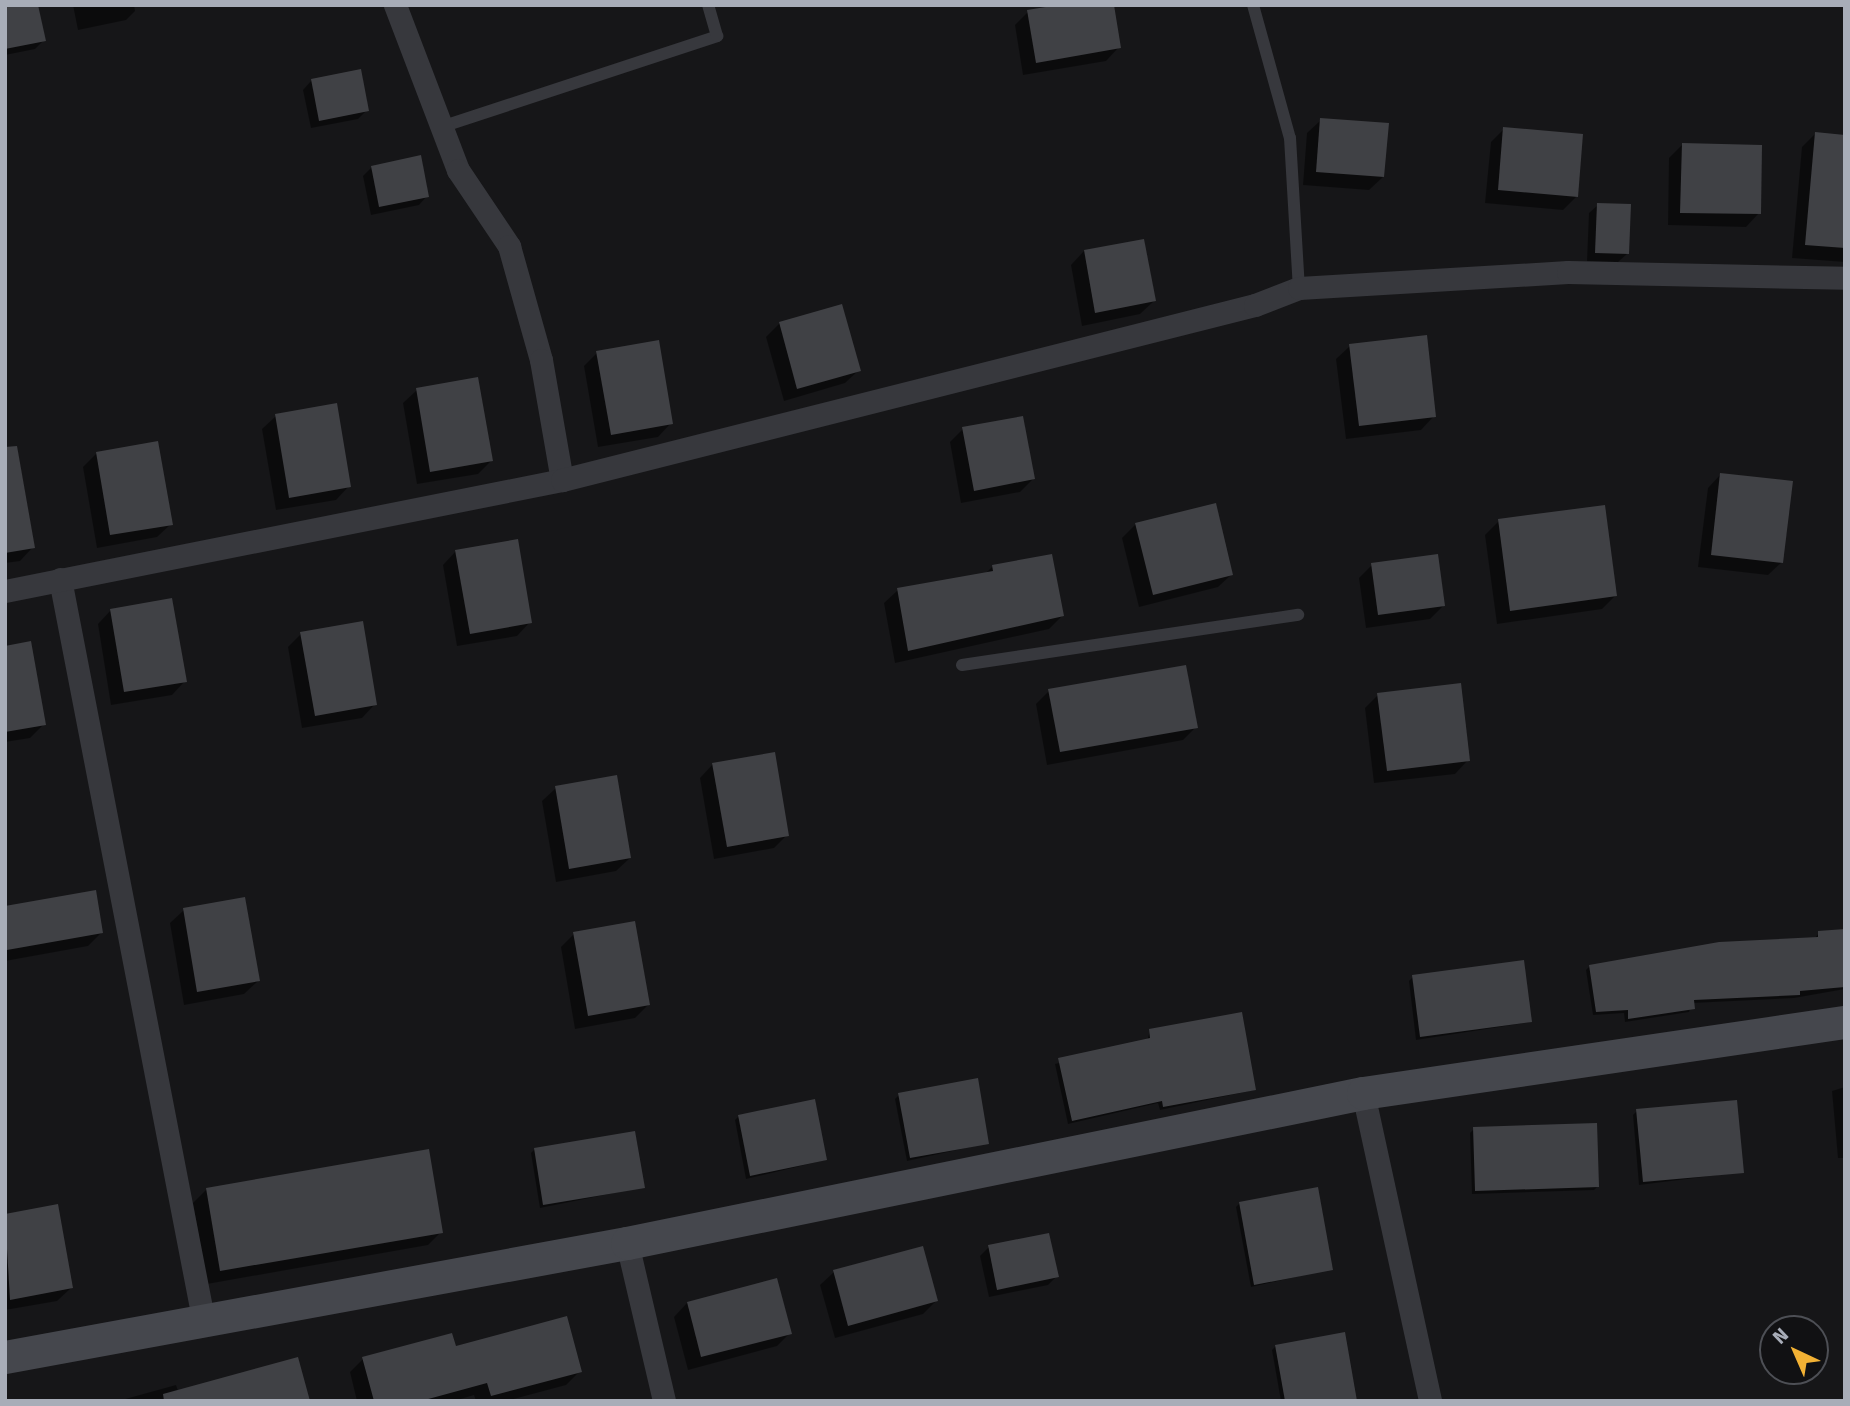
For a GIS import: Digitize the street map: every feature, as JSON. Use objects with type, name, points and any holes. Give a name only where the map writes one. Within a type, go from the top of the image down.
[{"type":"street","points":[[395,5],[458,170],[509,246],[541,360],[562,480]]},
{"type":"street","points":[[5,591],[562,480],[1255,305],[1299,288],[1568,272],[1845,278]]},
{"type":"street","points":[[60,579],[202,1318]]},
{"type":"street","points":[[5,1357],[202,1318],[627,1243],[1363,1093],[1845,1021]]},
{"type":"street","points":[[1363,1093],[1430,1401]]},
{"type":"street","points":[[627,1243],[664,1401]]},
{"type":"lane","points":[[441,127],[716,36],[708,5]]},
{"type":"lane","points":[[1253,5],[1290,138],[1299,288]]},
{"type":"lane","points":[[962,665],[1298,615]]},
{"type":"building","points":[[5,5],[38,5],[46,41],[5,49]]},
{"type":"building","points":[[1058,5],[1114,5],[1121,48],[1036,63],[1027,10]]},
{"type":"building","points":[[361,69],[369,111],[319,121],[311,79]]},
{"type":"building","points":[[1320,118],[1389,123],[1384,177],[1316,172]]},
{"type":"building","points":[[1503,127],[1583,134],[1578,197],[1498,190]]},
{"type":"building","points":[[1815,132],[1845,135],[1845,248],[1805,245]]},
{"type":"building","points":[[1682,143],[1762,145],[1761,214],[1680,213]]},
{"type":"building","points":[[421,155],[429,197],[379,207],[371,166]]},
{"type":"building","points":[[1597,203],[1631,204],[1629,254],[1595,253]]},
{"type":"building","points":[[1144,239],[1156,301],[1095,313],[1084,250]]},
{"type":"building","points":[[842,304],[861,371],[797,389],[779,322]]},
{"type":"building","points":[[1427,335],[1436,417],[1359,426],[1349,344]]},
{"type":"building","points":[[659,340],[673,424],[611,435],[596,351]]},
{"type":"building","points":[[478,377],[493,461],[430,472],[416,388]]},
{"type":"building","points":[[337,403],[351,487],[289,498],[275,414]]},
{"type":"building","points":[[1023,416],[1035,479],[974,491],[962,427]]},
{"type":"building","points":[[158,441],[173,525],[110,535],[96,452]]},
{"type":"building","points":[[17,446],[35,548],[5,553],[5,447]]},
{"type":"building","points":[[1720,473],[1793,481],[1783,563],[1711,555]]},
{"type":"building","points":[[1216,503],[1233,575],[1153,595],[1135,523]]},
{"type":"building","points":[[1605,505],[1617,596],[1510,611],[1498,519]]},
{"type":"building","points":[[518,539],[532,623],[470,634],[455,550]]},
{"type":"building","points":[[1052,554],[1064,616],[908,651],[897,588],[993,571],[992,565]]},
{"type":"building","points":[[1438,554],[1445,606],[1378,615],[1371,563]]},
{"type":"building","points":[[172,598],[187,682],[124,692],[110,609]]},
{"type":"building","points":[[363,621],[377,705],[315,716],[300,632]]},
{"type":"building","points":[[31,641],[46,725],[5,732],[5,646]]},
{"type":"building","points":[[1186,665],[1198,728],[1060,752],[1048,689]]},
{"type":"building","points":[[1461,683],[1470,761],[1387,771],[1377,693]]},
{"type":"building","points":[[775,752],[789,836],[727,847],[712,763]]},
{"type":"building","points":[[617,775],[631,858],[569,869],[555,786]]},
{"type":"building","points":[[96,890],[103,933],[7,950],[5,906]]},
{"type":"building","points":[[245,897],[260,981],[197,992],[183,908]]},
{"type":"building","points":[[635,921],[650,1005],[588,1016],[573,932]]},
{"type":"building","points":[[1845,929],[1845,987],[1800,991],[1800,995],[1694,1000],[1695,1009],[1628,1019],[1628,1010],[1596,1012],[1589,965],[1719,942],[1818,937],[1818,931]]},
{"type":"building","points":[[1524,960],[1532,1022],[1420,1037],[1412,975]]},
{"type":"building","points":[[1242,1012],[1256,1090],[1163,1107],[1162,1101],[1072,1121],[1058,1058],[1150,1038],[1149,1029]]},
{"type":"building","points":[[978,1078],[989,1144],[910,1158],[898,1093]]},
{"type":"building","points":[[815,1099],[827,1160],[750,1176],[738,1115]]},
{"type":"building","points":[[1737,1100],[1744,1173],[1643,1182],[1636,1109]]},
{"type":"building","points":[[1597,1123],[1599,1187],[1475,1191],[1473,1127]]},
{"type":"building","points":[[635,1131],[645,1188],[543,1205],[534,1148]]},
{"type":"building","points":[[429,1149],[443,1233],[220,1271],[206,1188]]},
{"type":"building","points":[[1318,1187],[1333,1270],[1254,1285],[1239,1202]]},
{"type":"building","points":[[58,1204],[73,1288],[10,1300],[5,1214]]},
{"type":"building","points":[[1049,1233],[1059,1277],[997,1290],[988,1245]]},
{"type":"building","points":[[923,1246],[938,1301],[848,1326],[833,1270]]},
{"type":"building","points":[[777,1278],[792,1334],[701,1357],[687,1302]]},
{"type":"building","points":[[567,1316],[582,1372],[491,1396],[487,1383],[421,1401],[374,1401],[362,1357],[452,1333],[456,1346]]},
{"type":"building","points":[[1345,1332],[1357,1401],[1285,1401],[1275,1345]]},
{"type":"building","points":[[298,1357],[310,1401],[164,1401],[163,1394]]}]
